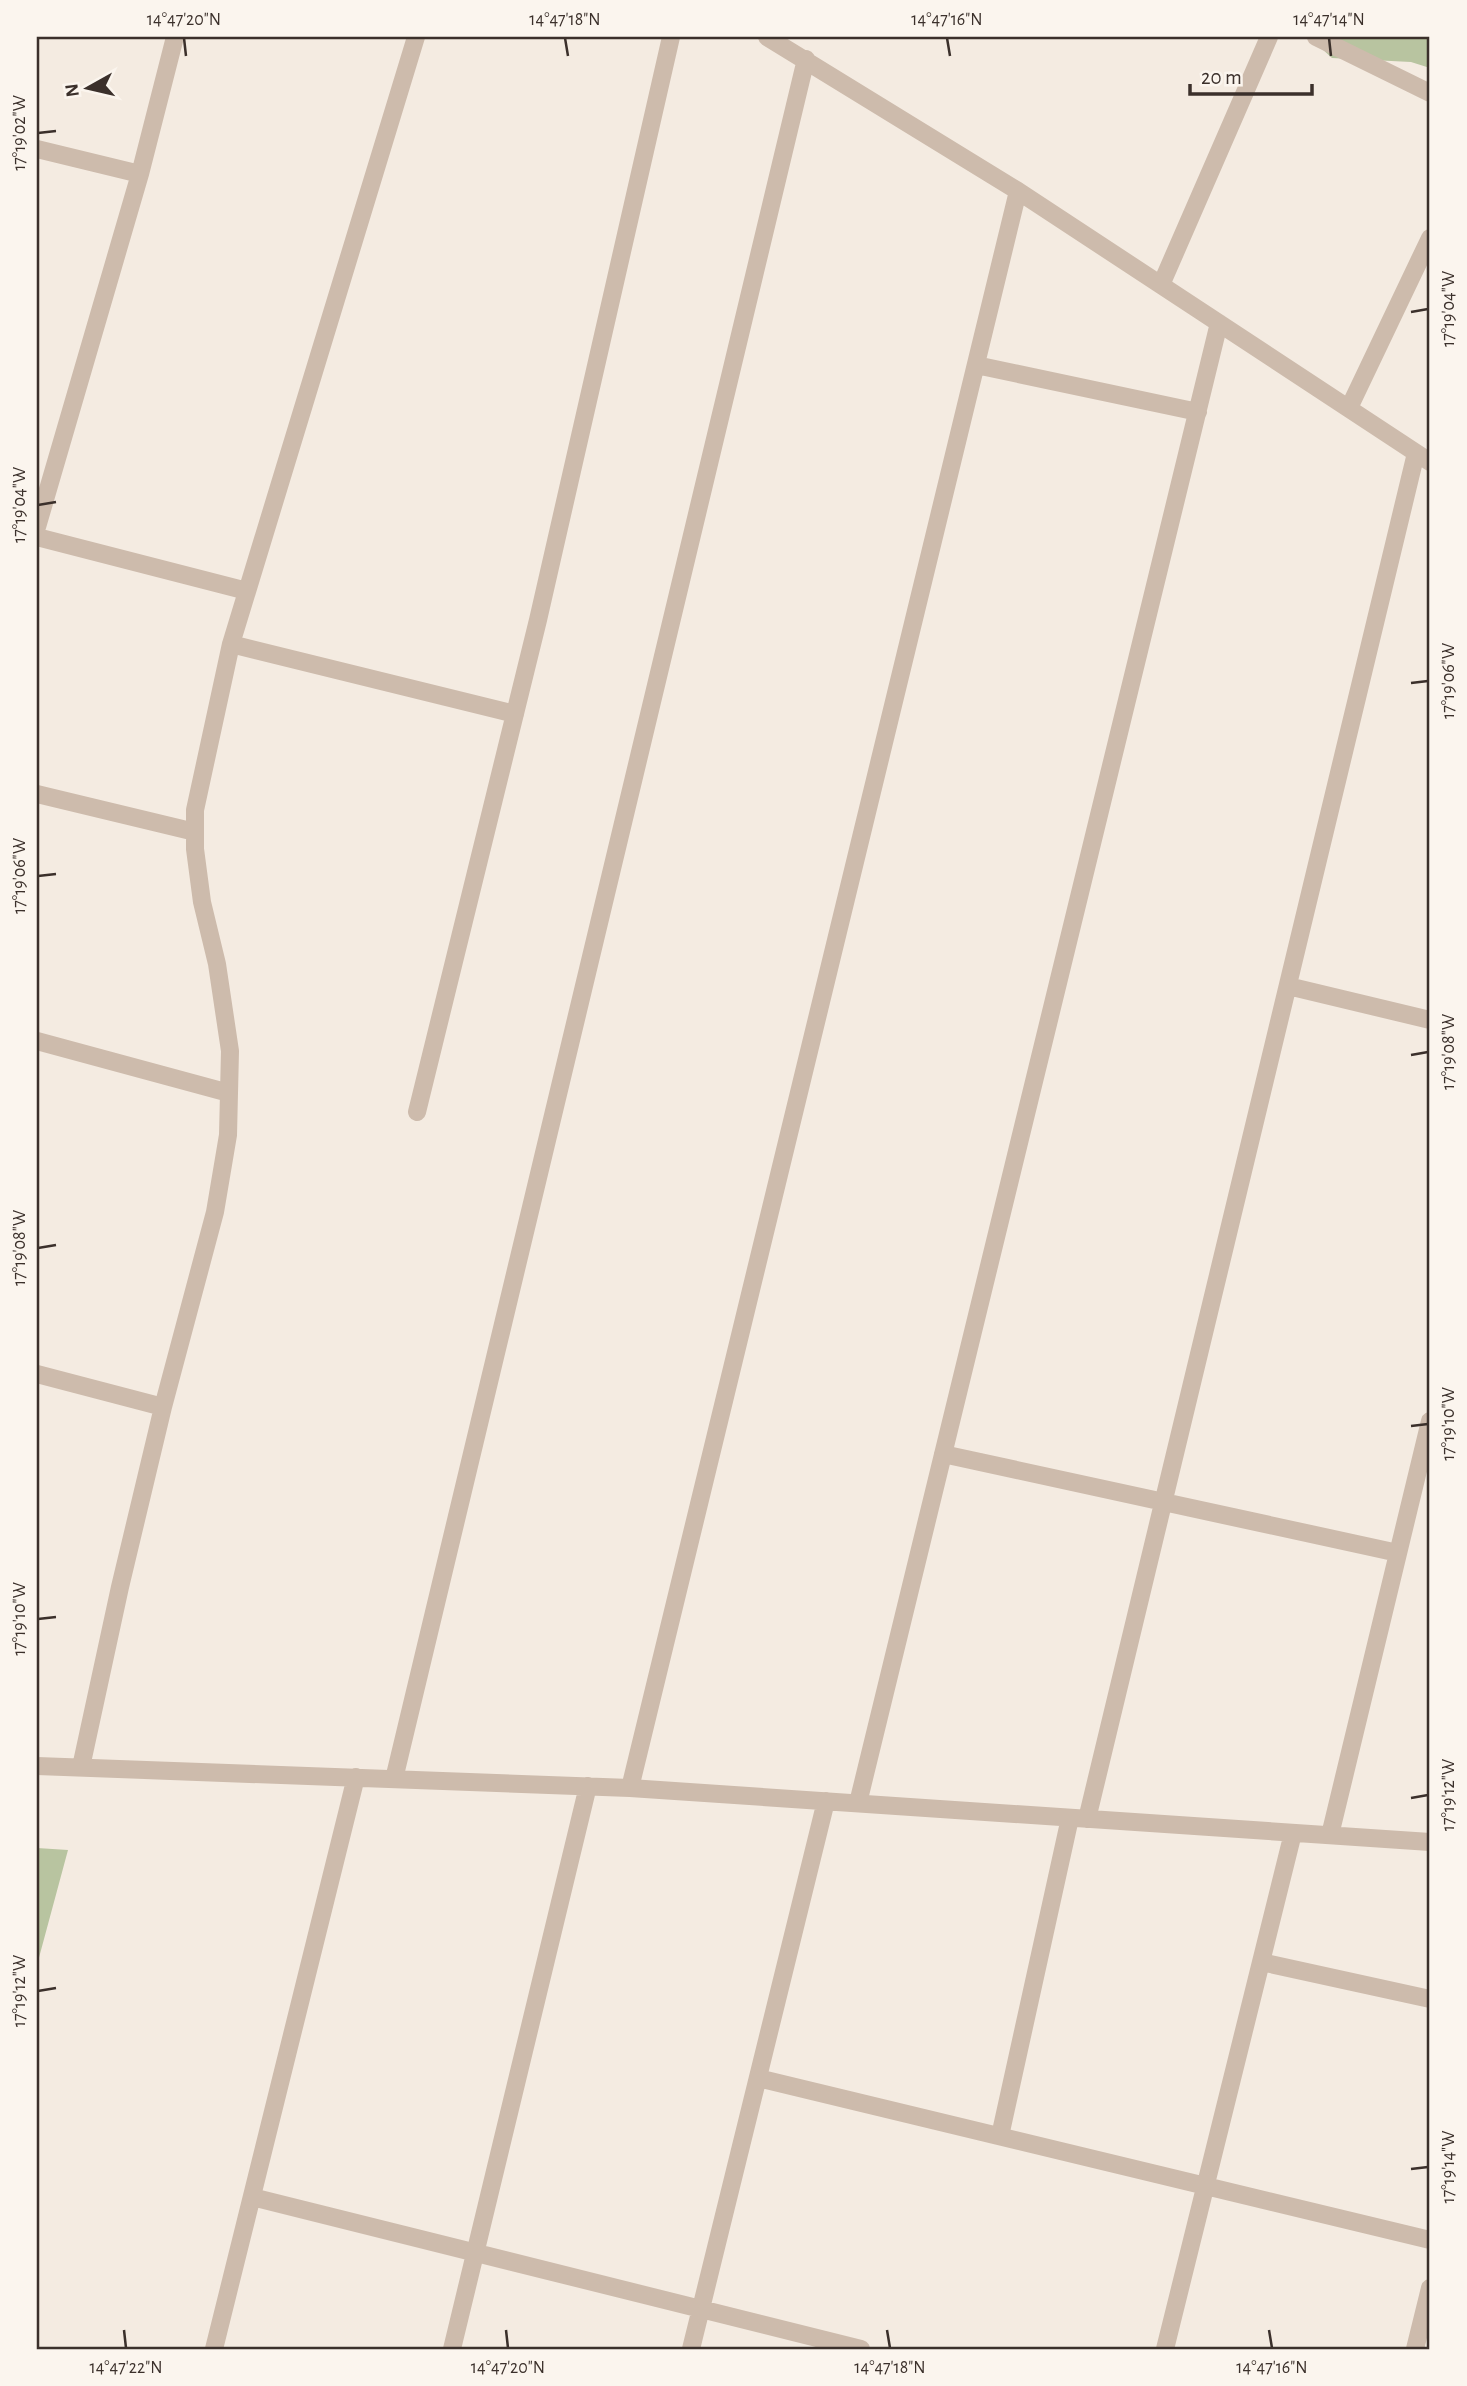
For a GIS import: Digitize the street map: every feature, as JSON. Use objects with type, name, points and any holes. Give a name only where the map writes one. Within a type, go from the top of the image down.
[{"type":"street","points":[[37,527],[140,174],[175,37]]},
{"type":"street","points":[[81,1767],[163,1407],[215,1212],[228,1135],[230,1051],[217,964],[202,902],[195,849],[195,810],[231,643],[416,37]]},
{"type":"street","points":[[417,1112],[515,714],[671,37]]},
{"type":"street","points":[[767,37],[1018,191],[1423,458],[1288,986],[1163,1502],[1078,1818],[1000,2136]]},
{"type":"street","points":[[1161,285],[1269,37]]},
{"type":"street","points":[[1316,37],[1430,93]]},
{"type":"street","points":[[394,1779],[806,59]]},
{"type":"street","points":[[37,149],[140,174]]},
{"type":"street","points":[[630,1788],[1018,191]]},
{"type":"street","points":[[1349,408],[1430,238]]},
{"type":"street","points":[[858,1803],[1219,323]]},
{"type":"street","points":[[976,365],[1198,412]]},
{"type":"street","points":[[37,537],[247,591]]},
{"type":"street","points":[[231,643],[515,714]]},
{"type":"street","points":[[37,794],[195,832]]},
{"type":"street","points":[[1288,986],[1430,1020]]},
{"type":"street","points":[[37,1041],[229,1093]]},
{"type":"street","points":[[37,1374],[163,1407]]},
{"type":"street","points":[[1330,1835],[1430,1421]]},
{"type":"street","points":[[943,1454],[1398,1553]]},
{"type":"street","points":[[37,1766],[630,1788],[1430,1842]]},
{"type":"street","points":[[214,2349],[356,1777]]},
{"type":"street","points":[[452,2349],[588,1786]]},
{"type":"street","points":[[691,2349],[826,1801]]},
{"type":"street","points":[[1165,2349],[1293,1833]]},
{"type":"street","points":[[1261,1962],[1430,1999]]},
{"type":"street","points":[[758,2078],[1430,2240]]},
{"type":"street","points":[[252,2197],[861,2349]]},
{"type":"street","points":[[1415,2349],[1430,2288]]},
{"type":"green space","points":[[1309,37],[1430,37],[1430,68],[1411,62],[1332,58]]},
{"type":"green space","points":[[37,1848],[68,1850],[37,1965]]}]
